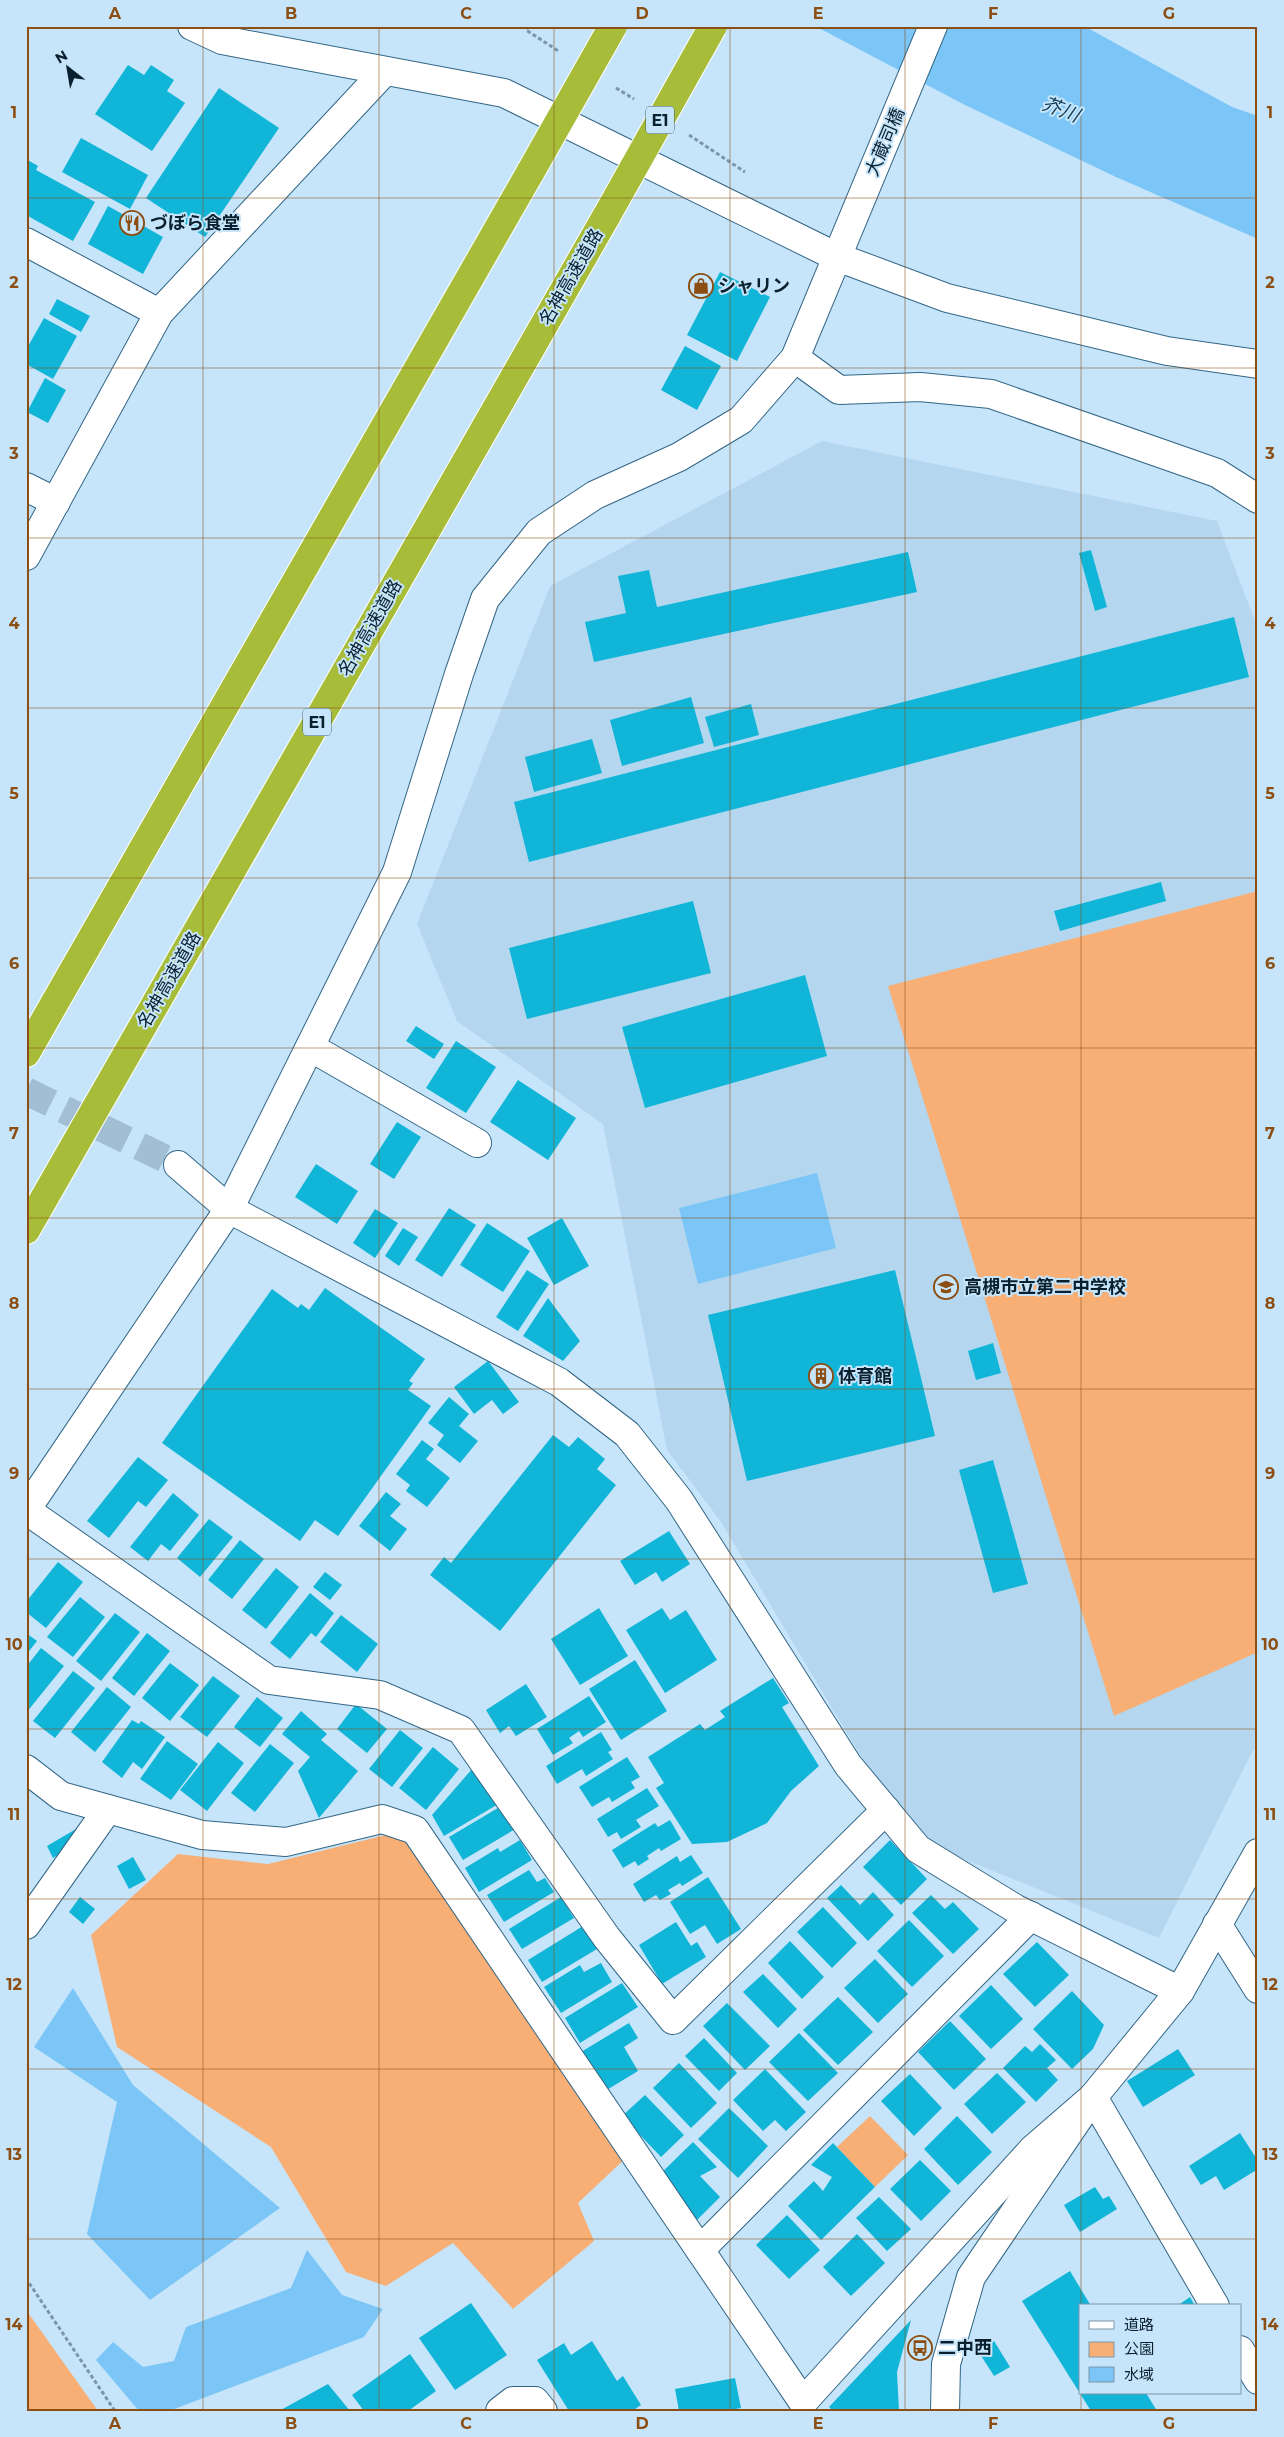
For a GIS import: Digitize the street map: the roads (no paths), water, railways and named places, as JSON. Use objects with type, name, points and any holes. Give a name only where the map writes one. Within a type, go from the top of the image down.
[{"type":"highway","points":[[26,1053],[613,26]]},
{"type":"highway","name":"名神高速道路","points":[[26,1230],[607,215],[713,26]]},
{"type":"street","points":[[192,26],[222,40],[384,72],[504,93],[836,257],[947,298],[1168,351],[1258,364]]},
{"type":"street","name":"大蔵司橋","points":[[26,1510],[229,1209],[397,872],[458,674],[485,599],[539,532],[595,494],[680,457],[741,420],[794,358],[933,26]]},
{"type":"street","points":[[26,556],[159,313],[384,72]]},
{"type":"street","points":[[26,242],[159,313]]},
{"type":"street","points":[[794,358],[839,390],[920,387],[991,394],[1217,473],[1258,498]]},
{"type":"street","points":[[26,487],[56,502]]},
{"type":"street","points":[[310,1047],[477,1143]]},
{"type":"street","points":[[178,1165],[229,1209],[559,1382],[627,1434],[679,1500],[848,1765],[918,1849],[1031,1916],[1180,1990]]},
{"type":"street","points":[[26,1510],[269,1680],[380,1695],[461,1730],[607,1938],[673,2020],[886,1810]]},
{"type":"street","points":[[26,1769],[61,1796],[202,1835],[286,1842],[382,1819],[415,1830],[803,2402],[1033,2149],[1093,2097]]},
{"type":"street","points":[[26,1925],[108,1809]]},
{"type":"street","points":[[945,2411],[946,2364],[971,2277],[1093,2097],[1180,1990],[1258,1853]]},
{"type":"street","points":[[700,2250],[1031,1916]]},
{"type":"street","points":[[1218,1924],[1258,1990]]},
{"type":"street","points":[[1093,2097],[1213,2304]]},
{"type":"street","points":[[1242,2353],[1258,2380]]},
{"type":"street","points":[[500,2411],[513,2401],[535,2401],[542,2411]]},
{"type":"water","name":"芥川","points":[[815,26],[1084,26],[1232,107],[1258,116],[1258,239],[1116,177],[965,105]]},
{"type":"water","points":[[817,1173],[836,1248],[698,1284],[679,1208]]},
{"type":"water","points":[[73,1988],[133,2085],[280,2208],[150,2300],[87,2234],[117,2102],[34,2047]]},
{"type":"water","points":[[307,2250],[342,2295],[383,2309],[364,2337],[169,2411],[139,2411],[96,2360],[113,2342],[143,2367],[174,2361],[186,2327],[291,2288]]},
{"type":"tunnel","points":[[26,1091],[178,1165]]},
{"type":"place","name":"づぼら食堂","points":[[132,223]]},
{"type":"place","name":"シャリン","points":[[701,286]]},
{"type":"place","name":"高槻市立第二中学校","points":[[946,1287]]},
{"type":"place","name":"体育館","points":[[821,1376]]},
{"type":"place","name":"二中西","points":[[920,2348]]}]
